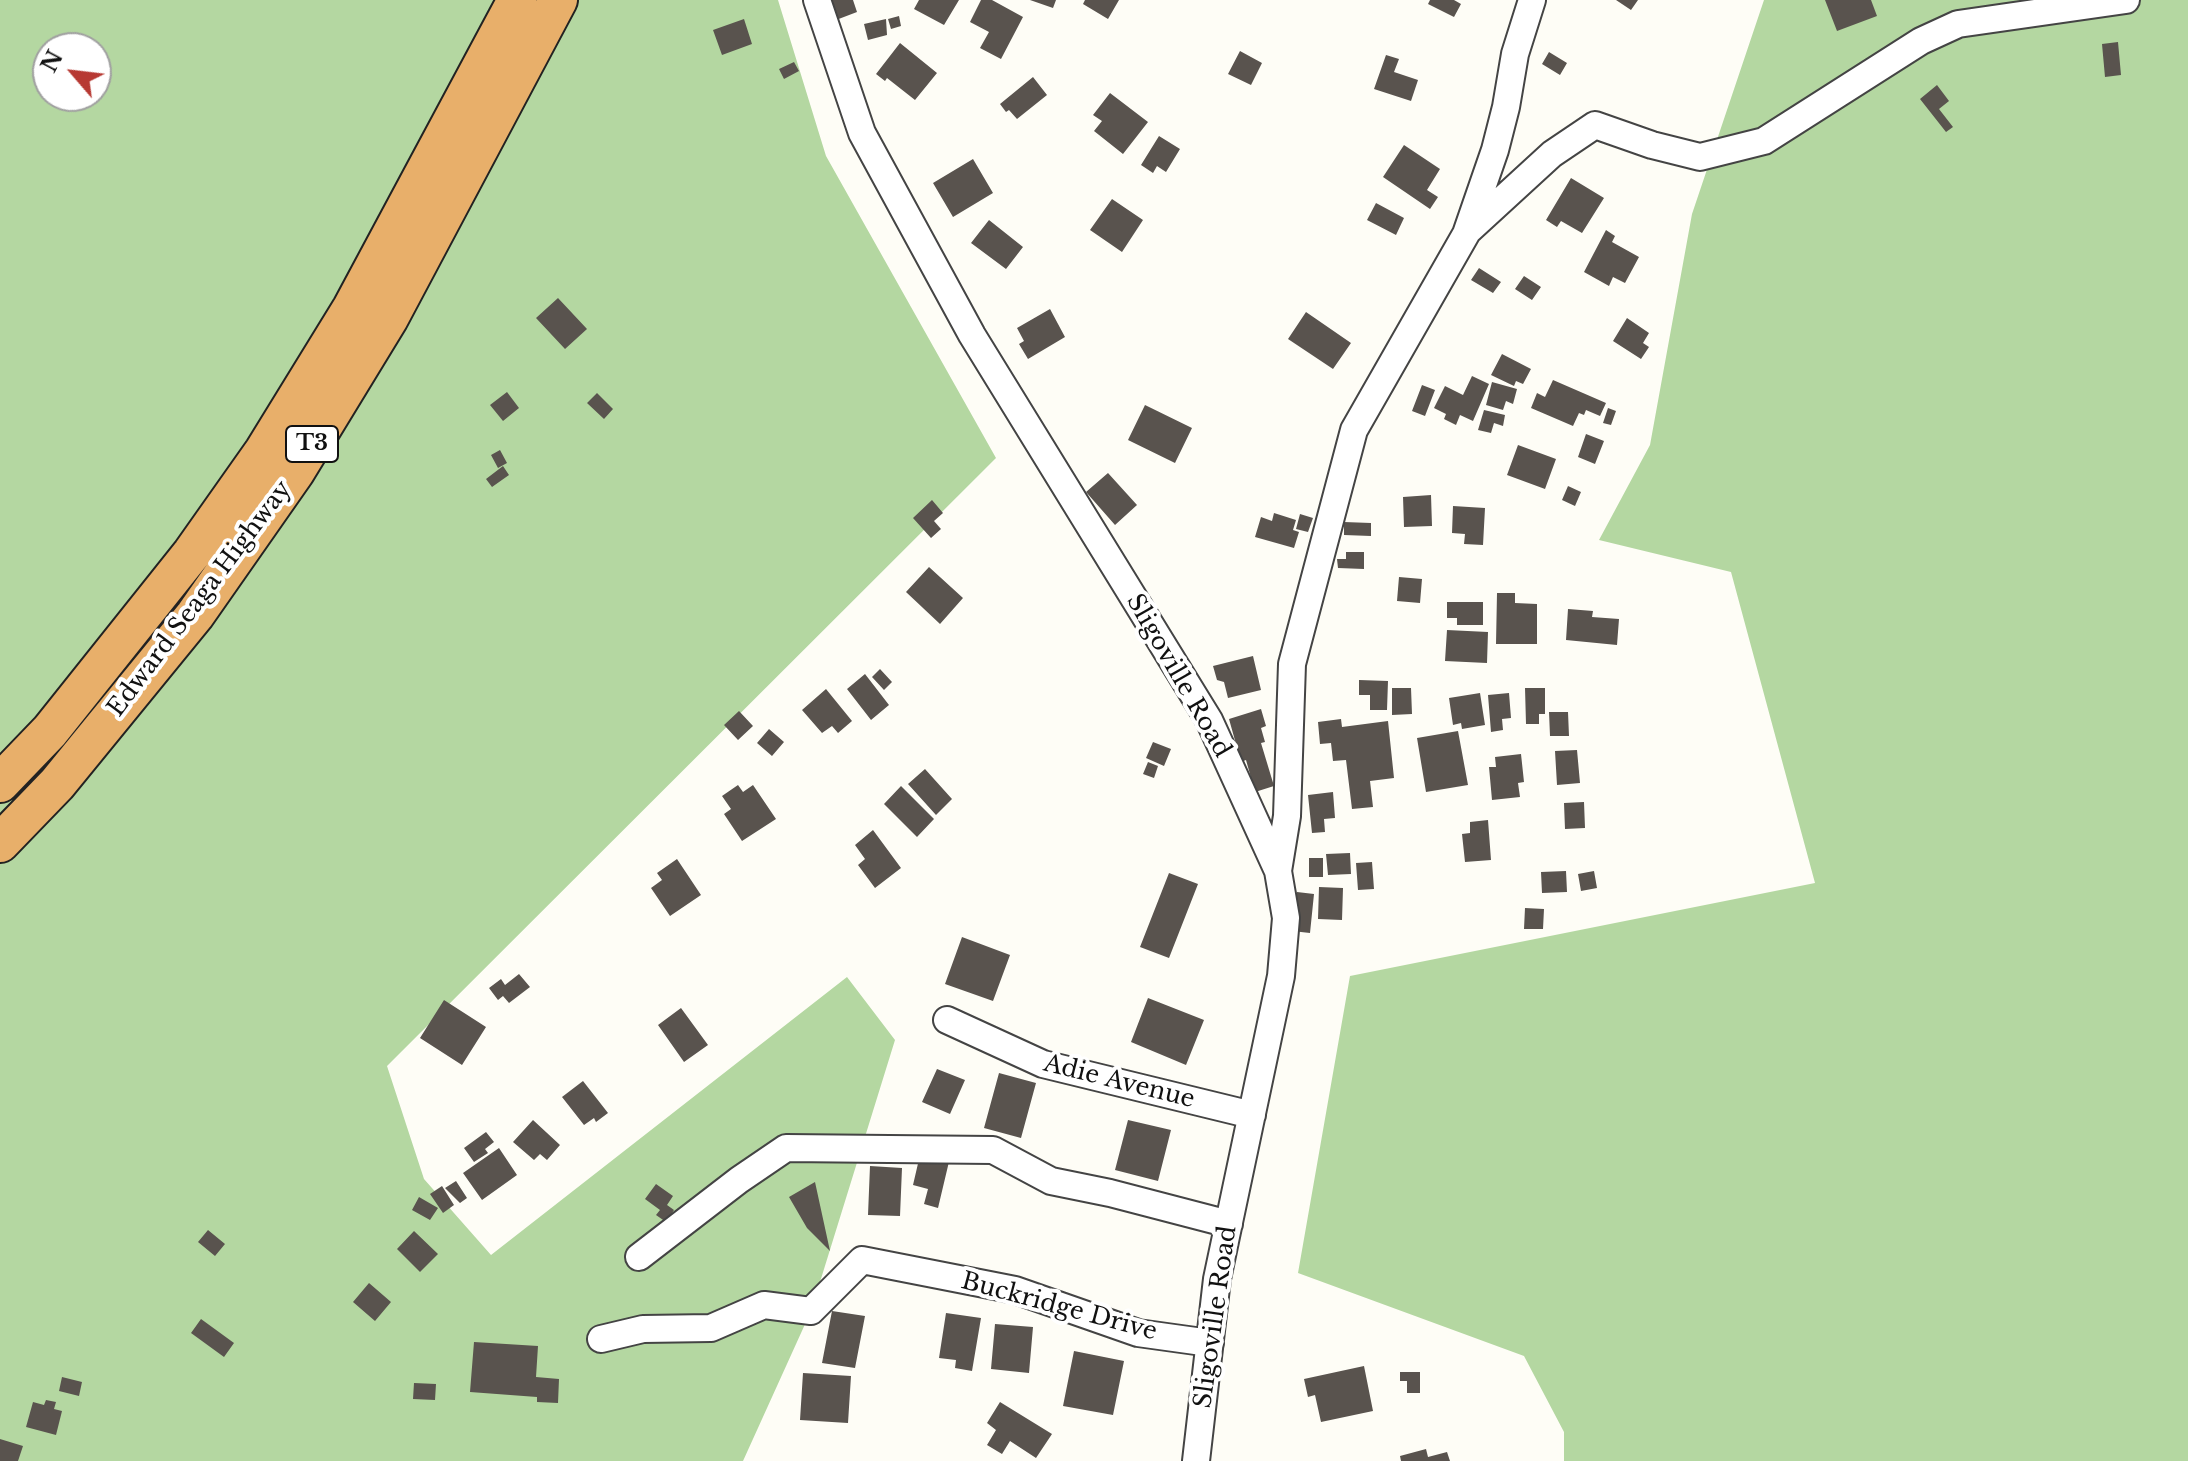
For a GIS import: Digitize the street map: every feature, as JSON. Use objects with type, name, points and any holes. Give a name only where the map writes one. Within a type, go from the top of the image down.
[{"type":"highway","name":"Edward Seaga Highway","points":[[0,783],[50,731],[192,553],[264,451],[352,308],[517,0]]},
{"type":"highway","name":"Edward Seaga Highway","points":[[0,843],[57,784],[195,615],[295,472],[389,318],[558,0]]},
{"type":"street","name":"Sligoville Road","points":[[817,0],[862,133],[972,335],[1209,720],[1278,871],[1286,918],[1281,976],[1217,1279],[1196,1461]]},
{"type":"street","points":[[1278,871],[1287,816],[1292,664],[1354,430],[1466,234],[1495,150],[1515,54],[1532,0]]},
{"type":"street","points":[[1466,234],[1552,154],[1595,125],[1652,145],[1700,157],[1764,141],[1921,41],[1958,24],[2126,0]]},
{"type":"street","name":"Adie Avenue","points":[[947,1020],[1043,1064],[1252,1115]]},
{"type":"street","points":[[639,1257],[786,1148],[993,1150],[1051,1181],[1229,1224]]},
{"type":"street","name":"Buckridge Drive","points":[[601,1339],[643,1329],[711,1328],[764,1305],[811,1311],[862,1260],[1015,1290],[1138,1333],[1210,1343]]},
{"type":"green space","points":[[0,0],[778,0],[826,156],[996,458],[387,1066],[424,1179],[491,1255],[847,977],[895,1040],[811,1311],[743,1461],[0,1461]]},
{"type":"green space","points":[[1764,0],[2188,0],[2188,1461],[1564,1461],[1564,1432],[1524,1356],[1298,1273],[1350,976],[1815,883],[1731,572],[1599,540],[1650,445],[1692,214]]},
{"type":"building","points":[[829,0],[853,0],[857,12],[836,20]]},
{"type":"building","points":[[919,0],[959,0],[944,25],[914,9]]},
{"type":"building","points":[[981,0],[992,0],[1023,17],[1001,59],[980,48],[989,32],[970,22]]},
{"type":"building","points":[[1030,0],[1056,0],[1053,8]]},
{"type":"building","points":[[1085,0],[1119,0],[1108,19],[1083,4]]},
{"type":"building","points":[[1430,0],[1454,0],[1461,4],[1454,17],[1428,4]]},
{"type":"building","points":[[1616,0],[1638,0],[1631,10]]},
{"type":"building","points":[[1825,0],[1871,0],[1877,16],[1837,31]]},
{"type":"building","points":[[899,16],[901,26],[891,29],[888,19]]},
{"type":"building","points":[[744,19],[752,44],[722,55],[713,30]]},
{"type":"building","points":[[886,19],[887,35],[868,40],[864,24]]},
{"type":"building","points":[[2118,42],[2121,75],[2105,77],[2102,44]]},
{"type":"building","points":[[900,43],[937,73],[915,100],[887,78],[885,81],[876,74]]},
{"type":"building","points":[[1240,51],[1262,63],[1251,85],[1228,74]]},
{"type":"building","points":[[1549,52],[1567,63],[1560,75],[1542,64]]},
{"type":"building","points":[[1386,55],[1399,59],[1394,72],[1418,80],[1411,101],[1374,89]]},
{"type":"building","points":[[794,62],[799,71],[784,79],[779,69]]},
{"type":"building","points":[[1033,77],[1047,95],[1017,119],[1000,104]]},
{"type":"building","points":[[1937,85],[1949,101],[1939,109],[1953,127],[1946,132],[1920,99]]},
{"type":"building","points":[[1110,93],[1148,122],[1123,154],[1094,131],[1102,121],[1093,115]]},
{"type":"building","points":[[1159,136],[1180,149],[1166,172],[1157,166],[1153,173],[1141,165]]},
{"type":"building","points":[[1404,145],[1440,169],[1427,190],[1438,197],[1430,209],[1383,177]]},
{"type":"building","points":[[973,159],[993,193],[953,217],[933,183]]},
{"type":"building","points":[[1571,178],[1604,198],[1582,233],[1561,221],[1557,227],[1546,220]]},
{"type":"building","points":[[1112,199],[1143,220],[1122,252],[1090,230]]},
{"type":"building","points":[[1376,203],[1404,218],[1396,235],[1367,220]]},
{"type":"building","points":[[989,220],[1023,247],[1006,269],[971,243]]},
{"type":"building","points":[[1606,230],[1615,236],[1612,242],[1639,257],[1625,283],[1613,277],[1609,286],[1584,272]]},
{"type":"building","points":[[1479,268],[1501,282],[1493,293],[1471,280]]},
{"type":"building","points":[[1524,276],[1541,287],[1532,300],[1515,289]]},
{"type":"building","points":[[558,298],[587,329],[565,349],[536,318]]},
{"type":"building","points":[[1050,309],[1065,337],[1028,359],[1019,344],[1024,341],[1017,328]]},
{"type":"building","points":[[1306,312],[1351,343],[1333,369],[1288,339]]},
{"type":"building","points":[[1627,318],[1649,333],[1643,343],[1649,347],[1641,359],[1613,341]]},
{"type":"building","points":[[1502,354],[1531,369],[1523,384],[1516,381],[1514,386],[1491,375]]},
{"type":"building","points":[[1472,376],[1489,384],[1473,421],[1460,415],[1456,425],[1444,419],[1446,414],[1434,408],[1445,386],[1463,395]]},
{"type":"building","points":[[1553,380],[1606,403],[1600,416],[1586,410],[1584,415],[1579,413],[1573,426],[1531,408],[1537,393],[1545,397]]},
{"type":"building","points":[[1492,382],[1517,389],[1513,404],[1506,401],[1503,410],[1486,405]]},
{"type":"building","points":[[1422,385],[1435,390],[1425,416],[1412,411]]},
{"type":"building","points":[[507,392],[519,408],[503,421],[490,405]]},
{"type":"building","points":[[597,393],[613,409],[604,419],[587,403]]},
{"type":"building","points":[[1145,405],[1192,428],[1175,463],[1128,440]]},
{"type":"building","points":[[1608,408],[1616,411],[1611,425],[1603,423]]},
{"type":"building","points":[[1484,410],[1505,415],[1503,426],[1494,423],[1491,433],[1478,430]]},
{"type":"building","points":[[1586,434],[1604,441],[1595,464],[1578,457]]},
{"type":"building","points":[[1518,445],[1556,459],[1545,489],[1507,475]]},
{"type":"building","points":[[500,450],[507,463],[498,468],[491,455]]},
{"type":"building","points":[[503,466],[509,475],[492,487],[486,479]]},
{"type":"building","points":[[1108,473],[1137,505],[1115,525],[1086,492]]},
{"type":"building","points":[[1568,486],[1581,492],[1575,506],[1562,500]]},
{"type":"building","points":[[1431,495],[1432,526],[1404,527],[1403,497]]},
{"type":"building","points":[[932,500],[943,513],[934,521],[941,529],[931,538],[913,518]]},
{"type":"building","points":[[1453,506],[1485,508],[1483,545],[1464,544],[1465,534],[1452,533]]},
{"type":"building","points":[[1274,513],[1296,520],[1293,530],[1299,532],[1294,548],[1255,537],[1261,517],[1272,521]]},
{"type":"building","points":[[1300,514],[1313,518],[1308,532],[1296,529]]},
{"type":"building","points":[[1344,522],[1371,523],[1371,536],[1344,535]]},
{"type":"building","points":[[1346,552],[1364,552],[1364,569],[1338,568],[1337,559],[1346,559]]},
{"type":"building","points":[[929,567],[963,598],[940,624],[906,592]]},
{"type":"building","points":[[1399,577],[1422,579],[1420,603],[1397,601]]},
{"type":"building","points":[[1497,593],[1515,593],[1515,603],[1537,604],[1537,644],[1496,644]]},
{"type":"building","points":[[1447,602],[1483,602],[1483,625],[1457,625],[1457,618],[1447,618]]},
{"type":"building","points":[[1568,609],[1593,611],[1592,617],[1619,619],[1617,645],[1566,640]]},
{"type":"building","points":[[1447,630],[1488,632],[1487,663],[1445,661]]},
{"type":"building","points":[[1253,656],[1261,690],[1228,698],[1224,682],[1217,680],[1213,666]]},
{"type":"building","points":[[880,669],[892,682],[884,690],[872,677]]},
{"type":"building","points":[[865,674],[889,705],[871,720],[847,689]]},
{"type":"building","points":[[1359,680],[1388,681],[1387,710],[1370,710],[1370,695],[1359,695]]},
{"type":"building","points":[[1392,688],[1411,688],[1412,714],[1392,715]]},
{"type":"building","points":[[1525,688],[1545,688],[1545,714],[1539,714],[1539,724],[1526,724]]},
{"type":"building","points":[[826,689],[852,721],[838,733],[832,726],[822,733],[802,710]]},
{"type":"building","points":[[1480,693],[1485,725],[1462,729],[1461,723],[1453,725],[1449,698]]},
{"type":"building","points":[[1509,693],[1511,718],[1502,719],[1503,730],[1491,732],[1488,695]]},
{"type":"building","points":[[1261,709],[1266,726],[1261,728],[1265,742],[1261,743],[1274,786],[1255,792],[1246,760],[1241,762],[1229,719]]},
{"type":"building","points":[[739,711],[753,726],[738,740],[724,725]]},
{"type":"building","points":[[1549,712],[1568,712],[1569,736],[1550,736]]},
{"type":"building","points":[[1341,719],[1342,727],[1388,721],[1394,778],[1370,781],[1373,807],[1352,809],[1346,760],[1333,761],[1331,743],[1320,744],[1318,722]]},
{"type":"building","points":[[769,729],[784,742],[772,756],[757,743]]},
{"type":"building","points":[[1458,731],[1468,785],[1426,792],[1417,738]]},
{"type":"building","points":[[1153,742],[1171,749],[1164,766],[1146,758]]},
{"type":"building","points":[[1577,750],[1580,783],[1557,785],[1555,751]]},
{"type":"building","points":[[1521,754],[1524,782],[1518,783],[1520,797],[1492,800],[1489,767],[1496,767],[1495,757]]},
{"type":"building","points":[[1148,762],[1158,766],[1154,778],[1143,774]]},
{"type":"building","points":[[925,769],[952,799],[936,815],[908,784]]},
{"type":"building","points":[[738,785],[743,792],[753,785],[776,819],[742,841],[724,814],[731,809],[722,796]]},
{"type":"building","points":[[901,786],[934,819],[917,837],[884,804]]},
{"type":"building","points":[[1333,792],[1335,818],[1324,819],[1325,832],[1312,833],[1308,795]]},
{"type":"building","points":[[1584,802],[1585,828],[1565,829],[1564,803]]},
{"type":"building","points":[[1488,820],[1491,860],[1465,862],[1462,834],[1470,833],[1470,822]]},
{"type":"building","points":[[873,830],[901,868],[875,888],[858,865],[865,859],[855,845]]},
{"type":"building","points":[[1350,853],[1351,874],[1328,875],[1326,854]]},
{"type":"building","points":[[1309,858],[1323,858],[1323,877],[1309,877]]},
{"type":"building","points":[[677,859],[701,895],[670,916],[651,888],[662,880],[657,873]]},
{"type":"building","points":[[1372,862],[1374,889],[1358,890],[1356,863]]},
{"type":"building","points":[[1566,871],[1567,892],[1542,893],[1541,872]]},
{"type":"building","points":[[1594,871],[1597,888],[1581,891],[1578,874]]},
{"type":"building","points":[[1169,873],[1198,884],[1169,958],[1140,947]]},
{"type":"building","points":[[1319,887],[1343,888],[1342,920],[1318,919]]},
{"type":"building","points":[[1297,892],[1314,894],[1310,933],[1292,931]]},
{"type":"building","points":[[1525,908],[1544,909],[1543,929],[1524,929]]},
{"type":"building","points":[[962,937],[1010,955],[993,1001],[945,984]]},
{"type":"building","points":[[519,974],[530,987],[509,1003],[503,996],[498,1000],[489,988],[501,979],[505,985]]},
{"type":"building","points":[[1148,998],[1204,1020],[1186,1065],[1131,1042]]},
{"type":"building","points":[[444,1000],[486,1027],[462,1065],[420,1038]]},
{"type":"building","points":[[681,1008],[708,1045],[684,1062],[658,1025]]},
{"type":"building","points":[[937,1069],[965,1080],[950,1114],[922,1102]]},
{"type":"building","points":[[999,1073],[1036,1083],[1021,1138],[984,1128]]},
{"type":"building","points":[[583,1081],[608,1113],[596,1122],[594,1118],[584,1125],[562,1097]]},
{"type":"building","points":[[533,1120],[560,1145],[547,1160],[540,1154],[534,1160],[513,1142]]},
{"type":"building","points":[[1128,1120],[1171,1130],[1158,1181],[1115,1170]]},
{"type":"building","points":[[486,1132],[494,1142],[485,1149],[488,1153],[474,1162],[464,1148]]},
{"type":"building","points":[[923,1142],[952,1149],[938,1208],[924,1204],[928,1189],[913,1185]]},
{"type":"building","points":[[499,1148],[517,1175],[482,1200],[463,1173]]},
{"type":"building","points":[[870,1166],[902,1168],[900,1216],[868,1215]]},
{"type":"building","points":[[456,1181],[467,1198],[460,1203],[445,1188]]},
{"type":"building","points":[[815,1182],[830,1251],[807,1228],[789,1197]]},
{"type":"building","points":[[656,1184],[673,1196],[667,1205],[674,1210],[666,1222],[656,1215],[660,1210],[645,1199]]},
{"type":"building","points":[[442,1186],[454,1205],[443,1213],[430,1194]]},
{"type":"building","points":[[419,1197],[438,1208],[430,1220],[412,1210]]},
{"type":"building","points":[[208,1230],[225,1244],[215,1256],[198,1242]]},
{"type":"building","points":[[414,1231],[438,1254],[420,1272],[397,1249]]},
{"type":"building","points":[[369,1283],[391,1302],[375,1321],[353,1302]]},
{"type":"building","points":[[832,1311],[865,1316],[855,1368],[822,1363]]},
{"type":"building","points":[[946,1313],[981,1318],[972,1371],[955,1368],[956,1360],[939,1358]]},
{"type":"building","points":[[201,1319],[234,1343],[224,1357],[191,1333]]},
{"type":"building","points":[[995,1324],[1033,1327],[1029,1373],[991,1369]]},
{"type":"building","points":[[474,1342],[538,1346],[536,1377],[559,1379],[558,1403],[537,1402],[537,1397],[470,1392]]},
{"type":"building","points":[[1074,1351],[1124,1361],[1113,1415],[1063,1406]]},
{"type":"building","points":[[1364,1366],[1373,1411],[1321,1422],[1315,1395],[1308,1397],[1304,1379]]},
{"type":"building","points":[[1400,1372],[1420,1372],[1420,1393],[1407,1393],[1407,1381],[1400,1381]]},
{"type":"building","points":[[803,1373],[851,1376],[848,1423],[800,1420]]},
{"type":"building","points":[[62,1377],[82,1382],[79,1396],[59,1391]]},
{"type":"building","points":[[414,1383],[436,1384],[435,1400],[413,1399]]},
{"type":"building","points":[[46,1400],[56,1402],[54,1409],[62,1411],[56,1435],[26,1427],[33,1402],[44,1405]]},
{"type":"building","points":[[1000,1402],[1052,1434],[1036,1458],[1010,1441],[1002,1454],[987,1445],[996,1430],[987,1423]]},
{"type":"building","points":[[0,1439],[23,1446],[18,1461],[0,1461]]},
{"type":"building","points":[[1426,1449],[1428,1457],[1447,1452],[1450,1461],[1401,1461],[1400,1456]]}]
